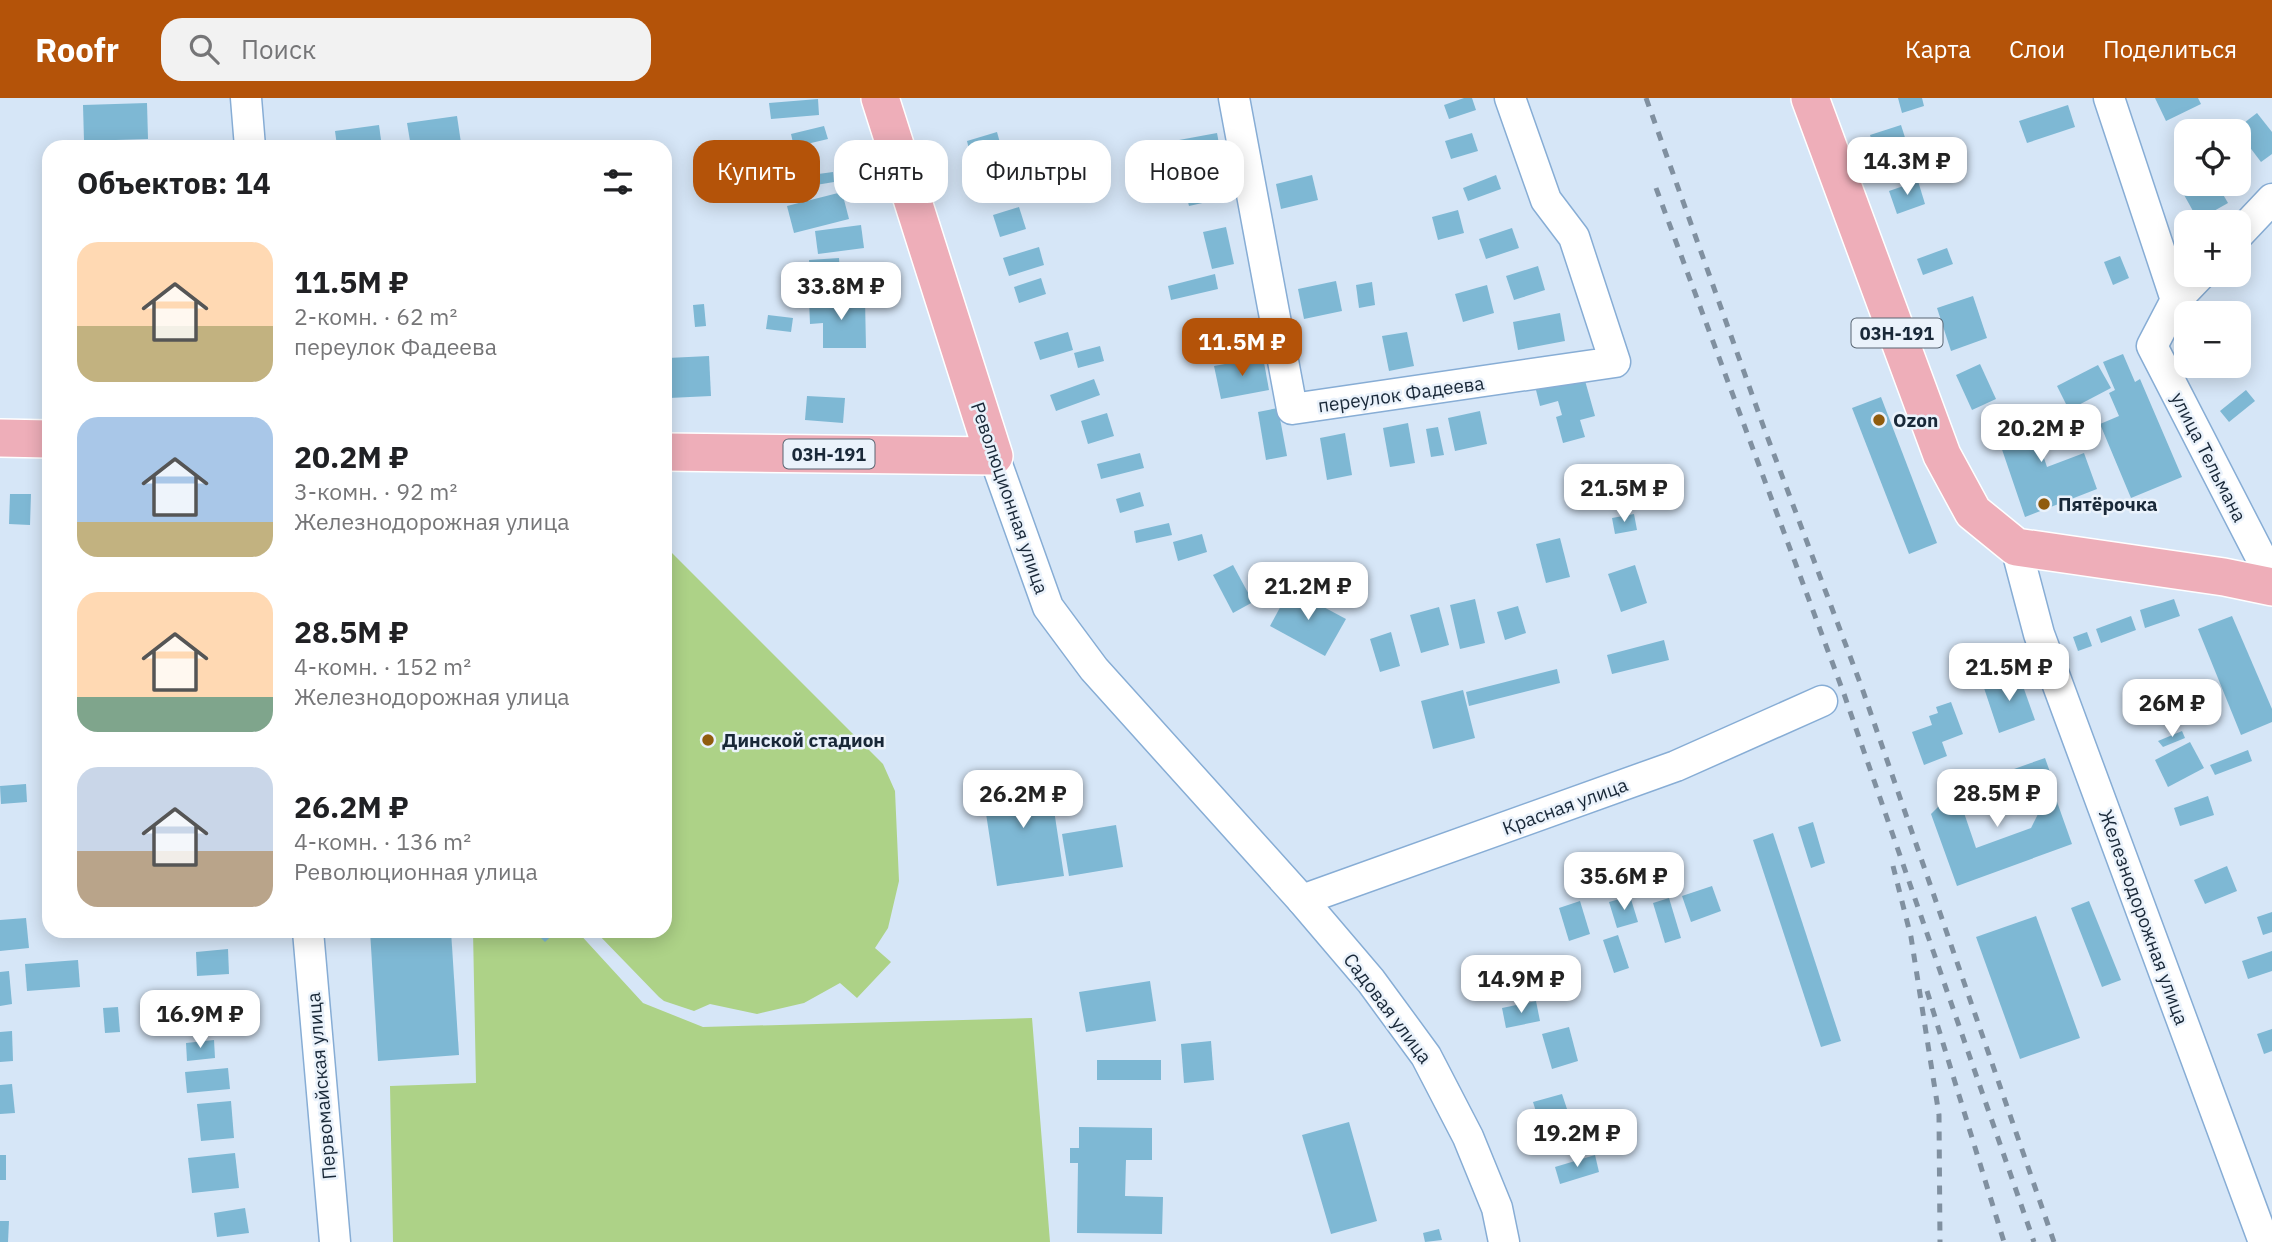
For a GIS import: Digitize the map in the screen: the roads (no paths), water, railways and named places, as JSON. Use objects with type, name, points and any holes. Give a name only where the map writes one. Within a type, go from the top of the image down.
[{"type":"main road","name":"Революционная улица","points":[[880,98],[994,456]]},
{"type":"main road","name":"03Н-191","points":[[1810,98],[1942,455],[1973,512],[2016,547]]},
{"type":"main road","points":[[0,438],[42,439]]},
{"type":"main road","name":"03Н-191","points":[[672,452],[994,456]]},
{"type":"main road","points":[[2016,547],[2224,577],[2272,587]]},
{"type":"street","points":[[246,98],[249,140]]},
{"type":"street","name":"переулок Фадеева","points":[[1234,98],[1292,410],[1615,362],[1574,237],[1546,200],[1510,98]]},
{"type":"street","points":[[2109,98],[2176,300],[2188,287]]},
{"type":"street","points":[[2251,221],[2272,199]]},
{"type":"street","name":"улица Тельмана","points":[[2176,300],[2152,346],[2272,579]]},
{"type":"street","name":"Революционная улица","points":[[994,456],[1048,607],[1094,669],[1303,900]]},
{"type":"street","name":"Железнодорожная улица","points":[[2016,547],[2039,634],[2264,1242]]},
{"type":"street","name":"Красная улица","points":[[1303,900],[1676,766],[1822,701]]},
{"type":"street","name":"Садовая улица","points":[[1303,900],[1371,981],[1426,1056],[1468,1137],[1497,1208],[1504,1242]]},
{"type":"street","name":"Первомайская улица","points":[[309,938],[335,1242]]},
{"type":"railway","points":[[1646,98],[1764,428],[1862,688],[2054,1242]]},
{"type":"railway","points":[[1656,188],[1844,694],[2034,1242]]},
{"type":"railway","points":[[1893,866],[1911,937],[1939,1115],[1940,1242]]},
{"type":"railway","points":[[1927,991],[2004,1242]]},
{"type":"place","name":"Ozon","points":[[1879,420]]},
{"type":"place","name":"Пятёрочка","points":[[2044,504]]},
{"type":"place","name":"Динской стадион","points":[[708,740]]}]
